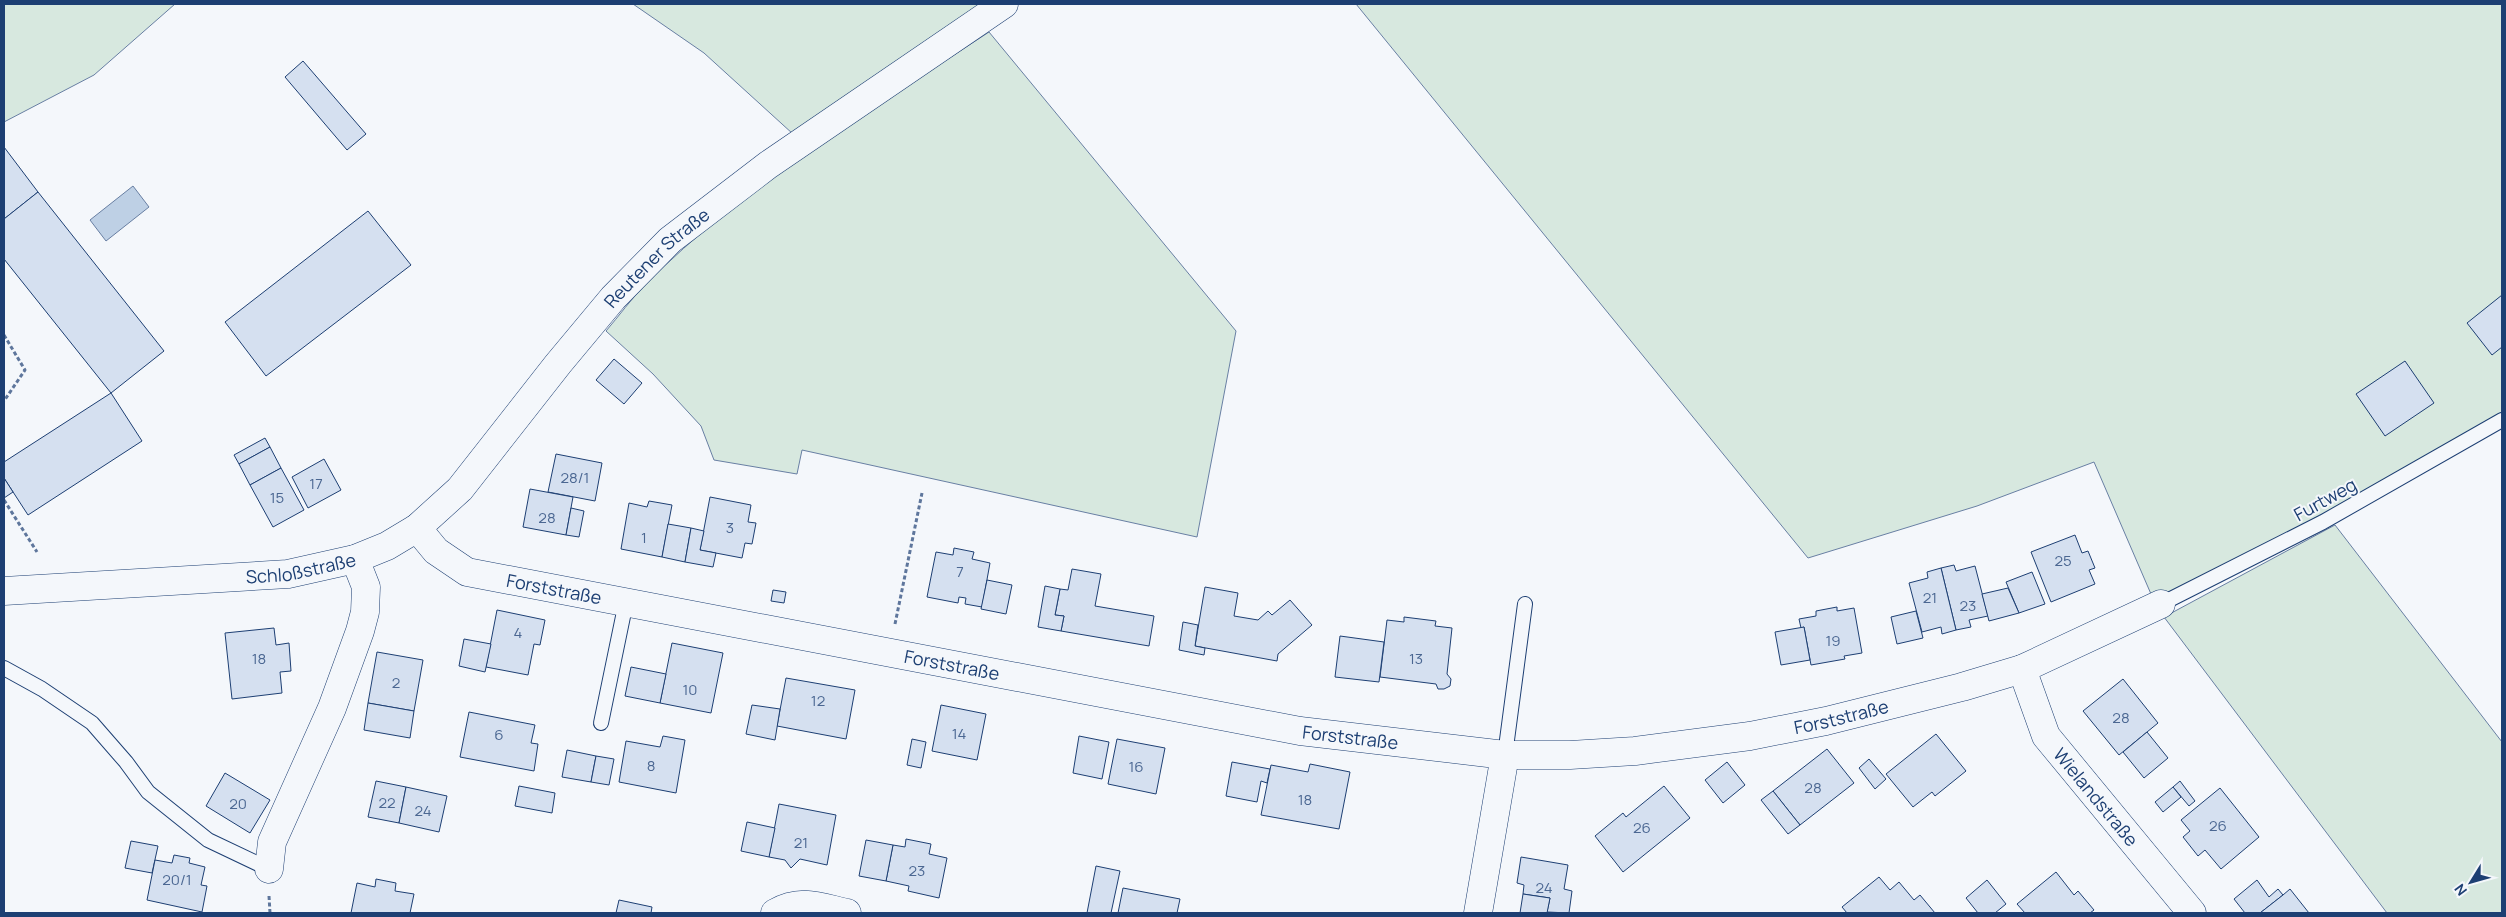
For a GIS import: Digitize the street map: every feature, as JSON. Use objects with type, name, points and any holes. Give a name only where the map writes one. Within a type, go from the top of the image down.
[{"type":"street","name":"Reutener Straße","points":[[356,559],[387,546],[417,528],[460,489],[570,350],[614,298],[670,240],[768,166],[1004,4]]},
{"type":"street","name":"Forststraße","points":[[417,528],[436,551],[467,572],[1300,731],[1505,755],[1635,751],[1750,736],[1901,704],[2022,669],[2162,604]]},
{"type":"street","name":"Schloßstraße","points":[[4,592],[288,574],[356,559],[366,587],[365,612],[360,632],[332,708],[272,842],[269,870]]},
{"type":"street","name":"Wielandstraße","points":[[2022,669],[2046,736],[2192,913]]},
{"type":"street","points":[[1478,913],[1505,755]]},
{"type":"street","points":[[775,913],[788,905],[804,904],[847,913]]},
{"type":"lane","name":"Furtweg","points":[[2162,604],[2324,522],[2502,420]]},
{"type":"lane","points":[[600,723],[626,602]]},
{"type":"lane","points":[[1505,755],[1525,604]]},
{"type":"lane","points":[[4,668],[42,689],[92,723],[126,762],[148,792],[208,840],[269,870]]},
{"type":"path","points":[[4,335],[25,370],[4,401]]},
{"type":"path","points":[[898,607],[922,493]]},
{"type":"path","points":[[4,500],[37,552]]},
{"type":"shaded area","points":[[4,4],[175,4],[94,75],[4,122]]},
{"type":"shaded area","points":[[633,4],[985,4],[793,134],[704,53]]},
{"type":"shaded area","points":[[1356,4],[2502,4],[2502,412],[2325,513],[2154,601],[2094,462],[1977,506],[1808,558]]},
{"type":"shaded area","points":[[989,32],[1236,331],[1197,537],[802,450],[797,474],[714,460],[701,426],[653,374],[606,331],[645,285],[724,214],[810,150]]},
{"type":"shaded area","points":[[2335,525],[2502,742],[2502,913],[2387,913],[2164,617]]},
{"type":"water","points":[[133,186],[149,207],[106,241],[90,220]]},
{"type":"building","points":[[303,61],[366,134],[347,150],[285,77]]},
{"type":"building","points":[[4,147],[38,192],[4,219]]},
{"type":"building","points":[[38,192],[164,351],[111,393],[4,259],[4,219]]},
{"type":"building","points":[[368,211],[411,265],[266,376],[225,322]]},
{"type":"building","points":[[2502,295],[2502,347],[2492,355],[2467,323]]},
{"type":"building","points":[[614,359],[642,383],[624,404],[596,380]]},
{"type":"building","points":[[2405,361],[2434,403],[2385,436],[2356,394]]},
{"type":"building","points":[[111,393],[142,441],[28,515],[4,478],[4,462]]},
{"type":"building","points":[[265,438],[270,447],[239,464],[234,455]]},
{"type":"building","points":[[270,447],[281,468],[250,485],[239,464]]},
{"type":"building","points":[[556,454],[602,463],[595,501],[548,492]]},
{"type":"building","points":[[324,459],[341,490],[308,508],[292,477]]},
{"type":"building","points":[[281,468],[304,510],[273,527],[250,485]]},
{"type":"building","points":[[4,478],[13,492],[4,498]]},
{"type":"building","points":[[530,489],[573,497],[566,535],[523,527]]},
{"type":"building","points":[[710,497],[751,505],[748,522],[756,523],[752,544],[745,543],[742,558],[700,550]]},
{"type":"building","points":[[649,501],[672,505],[662,557],[621,549],[629,503],[647,507]]},
{"type":"building","points":[[571,508],[584,511],[579,537],[566,535]]},
{"type":"building","points":[[668,524],[691,528],[685,562],[662,557]]},
{"type":"building","points":[[691,528],[704,531],[700,550],[716,553],[713,567],[685,562]]},
{"type":"building","points":[[2075,535],[2082,553],[2088,551],[2095,568],[2089,570],[2095,584],[2051,602],[2031,552]]},
{"type":"building","points":[[954,548],[974,552],[972,559],[990,563],[982,607],[965,604],[966,598],[959,597],[958,603],[927,597],[936,552],[953,555]]},
{"type":"building","points":[[1954,565],[1956,571],[1975,566],[1988,616],[1969,620],[1971,627],[1956,630],[1941,568]]},
{"type":"building","points":[[1941,568],[1956,630],[1942,634],[1941,627],[1922,632],[1909,583],[1928,578],[1927,572]]},
{"type":"building","points":[[1072,569],[1101,574],[1095,606],[1154,616],[1149,646],[1061,631],[1064,616],[1055,615],[1060,589],[1068,590]]},
{"type":"building","points":[[2032,572],[2045,604],[2019,613],[2006,582]]},
{"type":"building","points":[[987,580],[1012,585],[1006,614],[981,609]]},
{"type":"building","points":[[1045,586],[1060,589],[1055,615],[1064,616],[1061,631],[1038,627]]},
{"type":"building","points":[[1205,587],[1238,593],[1234,616],[1258,620],[1268,611],[1272,615],[1290,600],[1312,625],[1278,654],[1277,661],[1195,646]]},
{"type":"building","points":[[2008,588],[2019,613],[1989,621],[1982,594]]},
{"type":"building","points":[[773,590],[786,592],[784,603],[771,601]]},
{"type":"building","points":[[1837,607],[1837,611],[1854,608],[1862,653],[1844,656],[1845,659],[1811,665],[1804,627],[1801,628],[1799,619],[1816,616],[1816,611]]},
{"type":"building","points":[[497,610],[545,620],[540,645],[534,644],[528,675],[486,667]]},
{"type":"building","points":[[1916,611],[1923,638],[1897,644],[1891,617]]},
{"type":"building","points":[[1404,617],[1436,621],[1435,626],[1452,628],[1447,674],[1451,679],[1450,686],[1438,689],[1436,684],[1380,677],[1387,620],[1404,622]]},
{"type":"building","points":[[1183,622],[1198,625],[1195,646],[1205,648],[1204,655],[1179,650]]},
{"type":"building","points":[[1804,627],[1810,660],[1781,665],[1775,632]]},
{"type":"building","points":[[274,628],[276,645],[289,643],[291,671],[280,672],[282,693],[232,699],[225,633]]},
{"type":"building","points":[[1340,636],[1384,642],[1379,682],[1335,677]]},
{"type":"building","points":[[464,639],[491,644],[485,672],[459,666]]},
{"type":"building","points":[[672,643],[723,653],[711,713],[660,703]]},
{"type":"building","points":[[377,652],[423,660],[414,711],[368,703]]},
{"type":"building","points":[[631,667],[666,674],[660,703],[625,696]]},
{"type":"building","points":[[786,678],[855,690],[846,739],[777,726]]},
{"type":"building","points":[[2123,679],[2158,723],[2119,755],[2083,711]]},
{"type":"building","points":[[368,703],[414,711],[410,738],[364,730]]},
{"type":"building","points":[[752,705],[780,709],[775,740],[746,734]]},
{"type":"building","points":[[941,705],[986,714],[977,760],[932,751]]},
{"type":"building","points":[[469,712],[535,725],[531,743],[538,744],[534,771],[460,757]]},
{"type":"building","points":[[2147,732],[2168,758],[2144,778],[2123,752]]},
{"type":"building","points":[[1936,734],[1966,771],[1935,796],[1932,792],[1913,807],[1886,774]]},
{"type":"building","points":[[663,736],[685,740],[676,793],[619,782],[626,741],[660,747]]},
{"type":"building","points":[[1079,736],[1109,742],[1102,779],[1073,773]]},
{"type":"building","points":[[912,739],[926,742],[921,768],[907,765]]},
{"type":"building","points":[[1117,739],[1165,748],[1156,794],[1108,784]]},
{"type":"building","points":[[1827,749],[1854,783],[1800,825],[1773,791]]},
{"type":"building","points":[[567,750],[596,756],[591,782],[562,777]]},
{"type":"building","points":[[596,756],[614,759],[609,785],[591,782]]},
{"type":"building","points":[[1869,759],[1886,779],[1875,789],[1859,768]]},
{"type":"building","points":[[1232,762],[1270,769],[1267,783],[1261,781],[1257,802],[1226,796]]},
{"type":"building","points":[[1727,762],[1745,785],[1723,803],[1705,780]]},
{"type":"building","points":[[1310,764],[1350,772],[1339,829],[1261,815],[1271,765],[1308,772]]},
{"type":"building","points":[[225,773],[270,800],[250,833],[206,806]]},
{"type":"building","points":[[376,781],[406,787],[399,823],[368,817]]},
{"type":"building","points":[[2180,781],[2195,801],[2189,806],[2173,787]]},
{"type":"building","points":[[519,786],[555,793],[552,813],[515,806]]},
{"type":"building","points":[[1664,786],[1690,818],[1623,872],[1595,836],[1623,813],[1626,817]]},
{"type":"building","points":[[406,787],[447,796],[439,832],[399,823]]},
{"type":"building","points":[[2173,787],[2181,797],[2163,812],[2155,802]]},
{"type":"building","points":[[2220,788],[2259,837],[2221,869],[2205,850],[2198,856],[2183,837],[2190,831],[2181,820]]},
{"type":"building","points":[[1773,791],[1800,825],[1788,834],[1761,800]]},
{"type":"building","points":[[779,804],[836,815],[827,865],[800,859],[791,868],[785,860],[769,857]]},
{"type":"building","points":[[747,822],[775,828],[769,857],[741,851]]},
{"type":"building","points":[[906,839],[931,844],[929,854],[947,858],[939,898],[908,891],[909,886],[886,881],[893,845],[905,847]]},
{"type":"building","points":[[866,840],[893,845],[886,881],[859,876]]},
{"type":"building","points":[[131,841],[158,846],[152,873],[125,868]]},
{"type":"building","points":[[174,855],[190,858],[189,863],[205,867],[201,885],[207,886],[202,912],[147,900],[155,860],[172,863]]},
{"type":"building","points":[[1521,857],[1568,865],[1564,889],[1572,891],[1569,913],[1547,912],[1550,898],[1523,894],[1524,885],[1517,883]]},
{"type":"building","points":[[1096,866],[1120,871],[1111,913],[1087,913]]},
{"type":"building","points":[[2056,872],[2074,895],[2078,891],[2094,910],[2090,913],[2025,913],[2017,904]]},
{"type":"building","points":[[1879,877],[1890,890],[1899,882],[1914,900],[1920,895],[1935,913],[1847,913],[1842,907]]},
{"type":"building","points":[[376,879],[396,883],[395,891],[414,894],[410,913],[351,913],[357,883],[375,887]]},
{"type":"building","points":[[1987,880],[2006,904],[1995,913],[1978,913],[1966,898]]},
{"type":"building","points":[[2257,880],[2269,897],[2278,889],[2283,895],[2260,913],[2245,913],[2234,899]]},
{"type":"building","points":[[1123,888],[1180,899],[1177,913],[1118,913]]},
{"type":"building","points":[[2290,889],[2309,913],[2260,913],[2283,895]]},
{"type":"building","points":[[1523,894],[1550,898],[1547,913],[1520,913]]},
{"type":"building","points":[[619,900],[652,907],[651,913],[616,913]]}]
